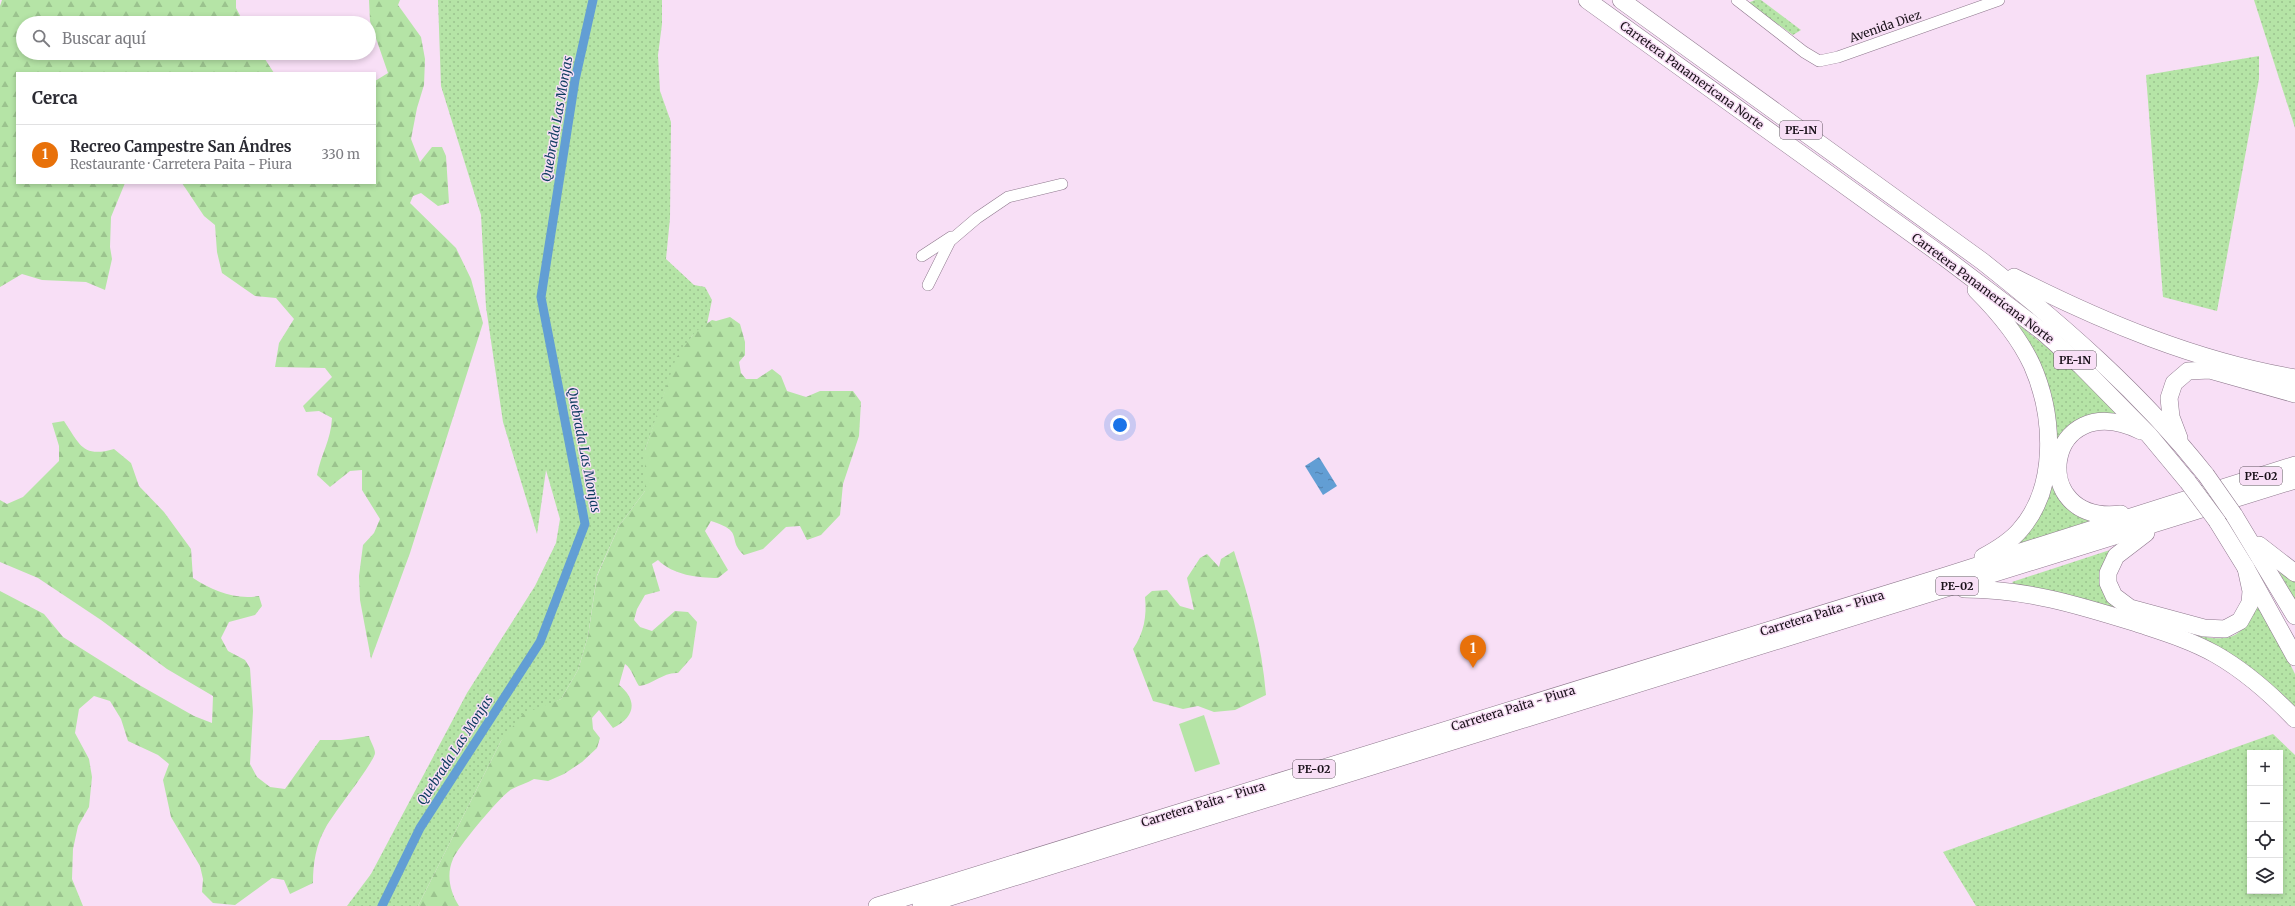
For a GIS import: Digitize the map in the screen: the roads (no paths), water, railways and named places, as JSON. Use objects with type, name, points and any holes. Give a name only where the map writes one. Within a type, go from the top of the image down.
[{"type":"highway","name":"Carretera Panamericana Norte","points":[[1587,0],[1944,257],[2043,332],[2081,366],[2150,435],[2217,521],[2246,568],[2295,657]]},
{"type":"highway","name":"Carretera Panamericana Norte","points":[[1621,0],[1982,261],[2054,319],[2092,353],[2182,446],[2206,475],[2247,534],[2295,616]]},
{"type":"highway","points":[[1632,32],[1642,16]]},
{"type":"highway","points":[[1944,257],[2000,316],[2025,352],[2037,378],[2043,401],[2048,449],[2045,474],[2038,500],[2020,530],[1998,548],[1948,582]]},
{"type":"highway","points":[[1982,261],[2087,312],[2153,339],[2240,366],[2295,378]]},
{"type":"highway","points":[[2182,446],[2171,417],[2168,398],[2174,383],[2188,371],[2210,370],[2295,394]]},
{"type":"highway","points":[[2149,511],[2108,515],[2083,510],[2066,495],[2061,484],[2058,467],[2061,450],[2067,439],[2082,426],[2093,421],[2104,420],[2118,422],[2150,435]]},
{"type":"highway","points":[[2287,467],[2295,458]]},
{"type":"highway","name":"PE-02","points":[[2149,511],[2287,467]]},
{"type":"highway","name":"PE-02","points":[[2273,487],[2295,480]]},
{"type":"highway","points":[[2273,487],[2295,488]]},
{"type":"highway","name":"Carretera Paita - Piura","points":[[877,906],[1948,582],[2161,523],[2273,487]]},
{"type":"highway","name":"Carretera Paita - Piura","points":[[920,906],[1948,582],[2149,511]]},
{"type":"highway","points":[[2161,523],[2120,551],[2110,564],[2108,573],[2110,588],[2114,596],[2125,606],[2204,628],[2225,629],[2240,621],[2250,604],[2250,591],[2246,568]]},
{"type":"highway","points":[[2247,534],[2284,566],[2295,573]]},
{"type":"highway","points":[[1948,582],[2040,595],[2125,620],[2195,644],[2227,661],[2254,680],[2295,719]]},
{"type":"street","name":"Avenida Diez","points":[[1737,0],[1804,52],[1819,61],[1827,60],[1999,0]]},
{"type":"street","points":[[922,256],[1008,198],[1062,184]]},
{"type":"street","points":[[928,286],[942,254],[960,231]]},
{"type":"water","points":[[1319,457],[1337,486],[1323,495],[1305,466]]},
{"type":"waterway","name":"Quebrada Las Monjas","points":[[382,906],[420,828],[540,642],[585,524],[541,297],[575,80],[593,0]]},
{"type":"place","name":"Recreo Campestre San Ándres","points":[[1473,668]]}]
